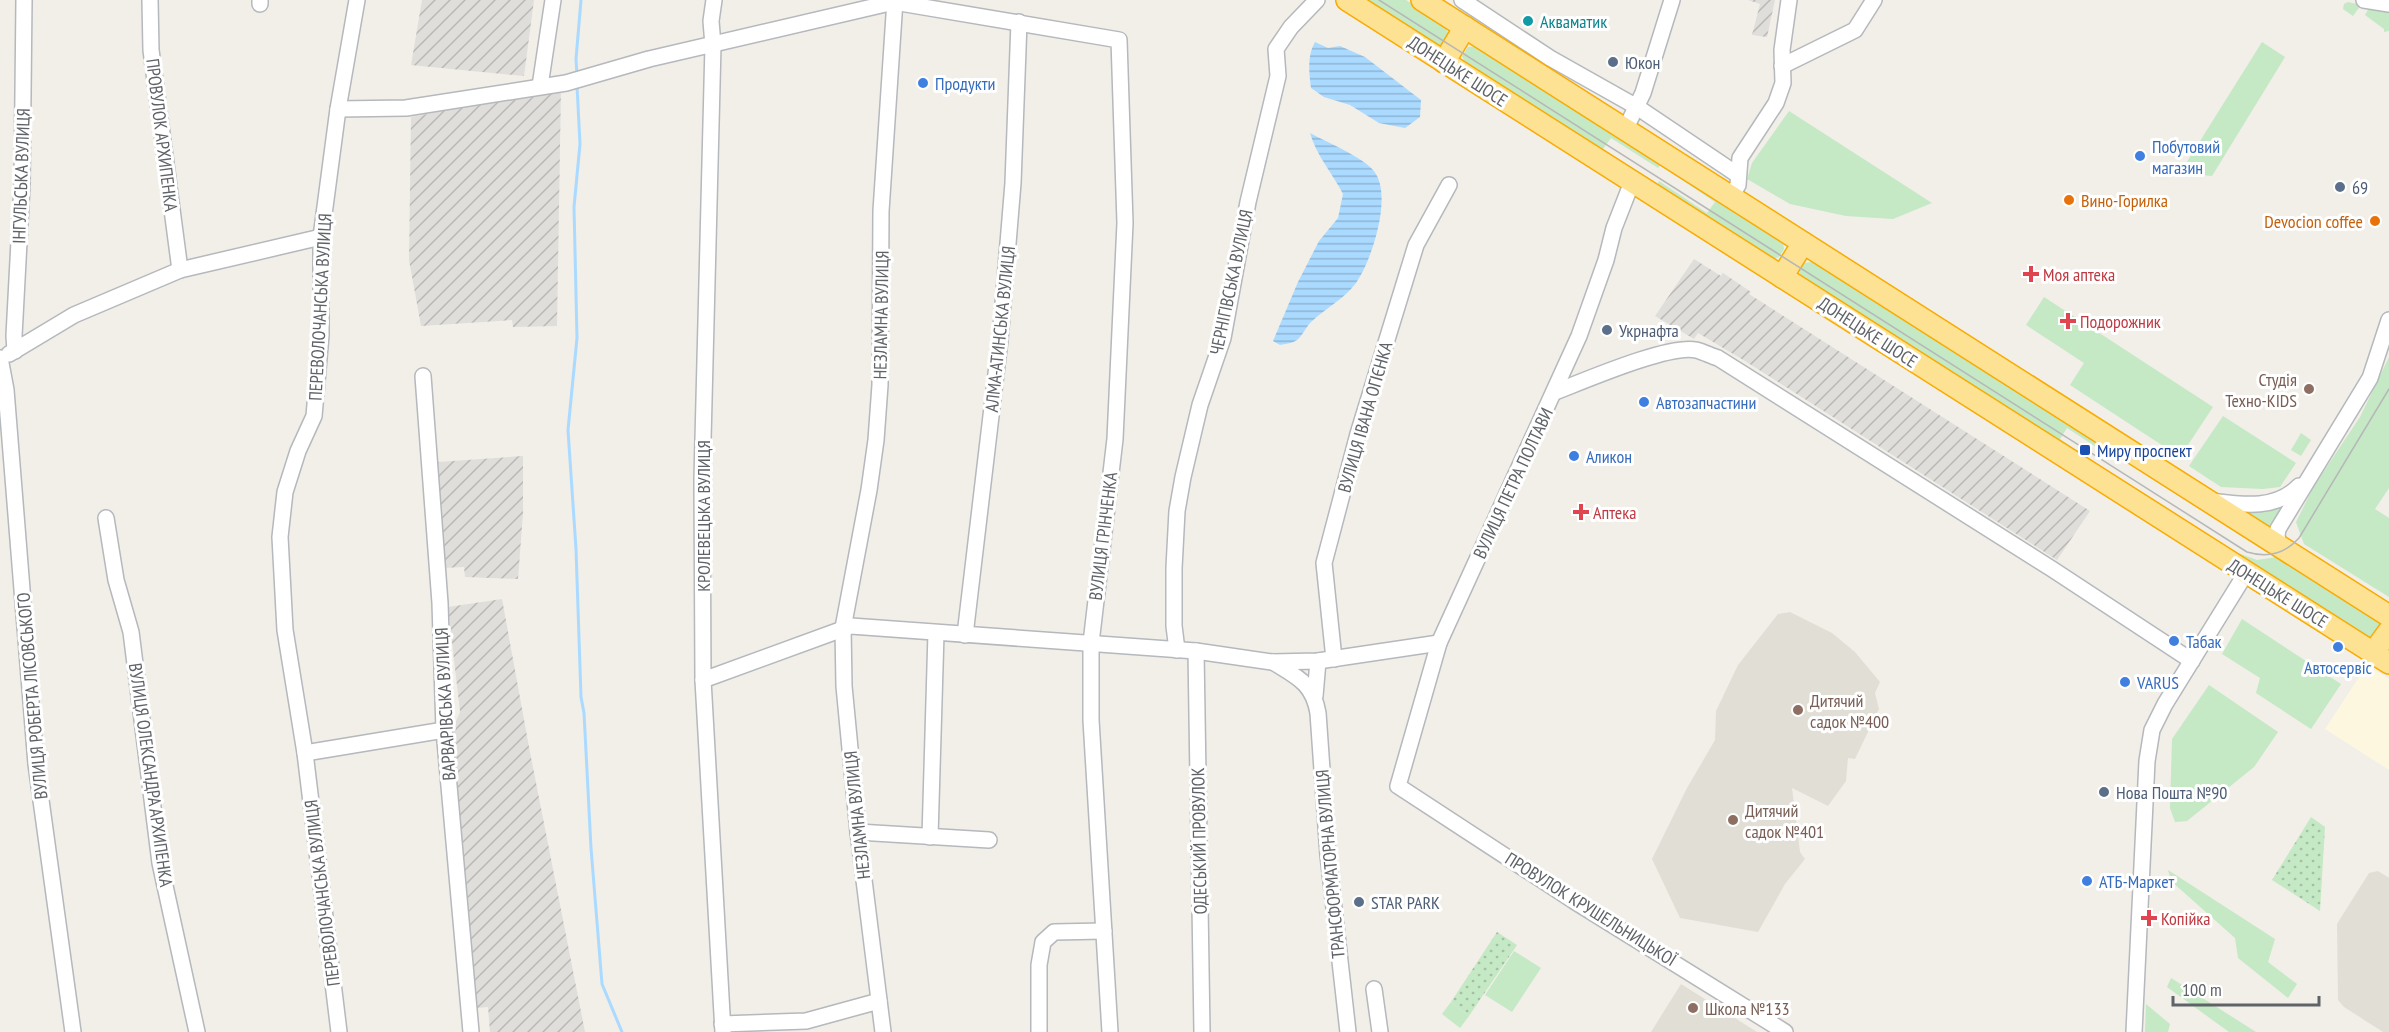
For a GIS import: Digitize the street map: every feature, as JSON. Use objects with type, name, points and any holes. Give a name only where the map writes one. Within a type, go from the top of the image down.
[{"type":"highway","name":"ДОНЕЦЬКЕ ШОСЕ","points":[[1347,0],[2381,658]]},
{"type":"highway","points":[[1422,0],[2389,616]]},
{"type":"highway","points":[[1444,62],[1465,27]]},
{"type":"highway","points":[[1782,277],[1803,243]]},
{"type":"highway","points":[[2381,658],[2389,631]]},
{"type":"street","name":"ІНГУЛЬСЬКА ВУЛИЦЯ","points":[[15,351],[22,184],[24,0]]},
{"type":"street","name":"ПРОВУЛОК АРХИПЕНКА","points":[[150,0],[151,50],[180,270]]},
{"type":"street","name":"ПЕРЕВОЛОЧАНСЬКА ВУЛИЦЯ","points":[[339,1032],[305,753],[285,630],[280,537],[285,492],[298,451],[314,416],[321,335],[321,237],[338,109],[357,0]]},
{"type":"street","points":[[540,87],[553,0]]},
{"type":"street","name":"КРОЛЕВЕЦЬКА ВУЛИЦЯ","points":[[714,0],[711,21],[713,45],[702,478],[703,680],[723,1028]]},
{"type":"street","name":"ЧЕРНІГІВСЬКА ВУЛИЦЯ","points":[[1177,650],[1174,626],[1174,568],[1177,511],[1183,477],[1200,405],[1223,338],[1248,202],[1278,76],[1276,50],[1291,27],[1317,0]]},
{"type":"street","points":[[1625,130],[1637,108],[1672,0]]},
{"type":"street","points":[[1731,197],[1738,185],[1740,158],[1776,103],[1783,83],[1782,50],[1789,0]]},
{"type":"street","points":[[1782,66],[1855,30],[1874,0]]},
{"type":"street","points":[[2364,0],[2389,4]]},
{"type":"street","points":[[338,109],[406,108],[566,83],[649,59],[895,1],[1019,22]]},
{"type":"street","name":"НЕЗЛАМНА ВУЛИЦЯ","points":[[883,1032],[858,832],[844,686],[843,628],[869,490],[878,418],[881,211],[895,1]]},
{"type":"street","points":[[1471,2],[1550,58],[1637,108],[1738,175]]},
{"type":"street","name":"ВУЛИЦЯ ГРІНЧЕНКА","points":[[1019,22],[1119,40],[1125,224],[1114,439],[1090,643],[1091,720],[1110,1032]]},
{"type":"street","name":"АЛМА-АТИНСЬКА ВУЛИЦЯ","points":[[965,635],[1000,340],[1013,183],[1019,22]]},
{"type":"street","name":"ВУЛИЦЯ ПЕТРА ПОЛТАВИ","points":[[1398,786],[1439,643],[1555,392],[1578,336],[1632,182]]},
{"type":"street","name":"ВУЛИЦЯ ІВАНА ОГІЄНКА","points":[[1334,659],[1324,563],[1358,434],[1416,245],[1449,185]]},
{"type":"street","points":[[0,358],[74,315],[180,270],[321,237]]},
{"type":"street","points":[[2279,544],[2278,529],[2370,378],[2389,320]]},
{"type":"street","points":[[1555,392],[1673,351],[1695,350],[1718,358],[2052,569],[2192,661]]},
{"type":"street","name":"ВУЛИЦЯ РОБЕРТА ЛІСОВСЬКОГО","points":[[0,358],[6,390],[36,764],[73,1032]]},
{"type":"street","name":"ВАРВАРІВСЬКА ВУЛИЦЯ","points":[[423,376],[440,603],[444,730],[471,1032]]},
{"type":"street","points":[[2210,501],[2271,503],[2287,497],[2308,478]]},
{"type":"street","name":"ВУЛИЦЯ ОЛЕКСАНДРА АРХИПЕНКА","points":[[106,518],[116,580],[131,632],[160,863],[197,1032]]},
{"type":"street","points":[[2134,1032],[2147,761],[2152,730],[2164,704],[2246,573]]},
{"type":"street","points":[[703,680],[851,626],[1196,651],[1272,662],[1318,661],[1422,648],[1439,643]]},
{"type":"street","points":[[930,837],[936,633]]},
{"type":"street","name":"ОДЕСЬКИЙ ПРОВУЛОК","points":[[1196,651],[1202,1032]]},
{"type":"street","name":"ТРАНСФОРМАТОРНА ВУЛИЦЯ","points":[[1318,661],[1315,696],[1328,855],[1348,1032]]},
{"type":"street","points":[[1272,662],[1305,684],[1315,696]]},
{"type":"street","points":[[305,753],[444,730]]},
{"type":"street","name":"ПРОВУЛОК КРУШЕЛЬНИЦЬКОЇ","points":[[1398,786],[1574,901],[1785,1032]]},
{"type":"street","points":[[858,832],[989,840]]},
{"type":"street","points":[[1039,1032],[1039,965],[1043,942],[1054,932],[1104,930]]},
{"type":"street","points":[[1374,989],[1380,1032]]},
{"type":"street","points":[[723,1028],[806,1021],[879,1001]]},
{"type":"shaded area","points":[[422,0],[534,0],[524,76],[411,65]]},
{"type":"shaded area","points":[[1748,0],[1775,0],[1767,37],[1752,35],[1760,4]]},
{"type":"shaded area","points":[[561,88],[557,326],[513,327],[512,320],[421,326],[409,260],[411,117]]},
{"type":"shaded area","points":[[1694,259],[1721,276],[1723,273],[1751,292],[1749,294],[2090,511],[2057,560],[1745,361],[1698,333],[1694,339],[1655,316]]},
{"type":"shaded area","points":[[523,456],[523,513],[518,579],[465,577],[464,567],[441,568],[438,462]]},
{"type":"shaded area","points":[[502,599],[585,1032],[490,1032],[488,1007],[477,1008],[452,730],[460,712],[448,607]]},
{"type":"shaded area","points":[[1790,612],[1832,633],[1855,652],[1880,682],[1875,693],[1879,709],[1855,759],[1848,758],[1846,781],[1828,806],[1792,788],[1800,852],[1805,859],[1785,884],[1758,932],[1680,918],[1652,859],[1687,788],[1715,740],[1716,711],[1738,665],[1778,614]]},
{"type":"shaded area","points":[[2367,665],[2389,679],[2389,770],[2325,729]]},
{"type":"shaded area","points":[[2378,871],[2389,878],[2389,1032],[2383,1032],[2344,1007],[2338,1000],[2337,924],[2369,873]]},
{"type":"shaded area","name":"Школа №133","points":[[1681,984],[1757,1032],[1651,1032]]},
{"type":"green space","points":[[1363,0],[1406,0],[1445,25],[1449,35],[1443,44],[1437,47]]},
{"type":"green space","points":[[2348,2],[2361,5],[2353,16],[2343,9],[2344,4]]},
{"type":"green space","points":[[2369,8],[2389,11],[2389,31],[2384,32],[2384,29],[2365,15]]},
{"type":"green space","points":[[2262,42],[2285,57],[2212,176],[2180,173]]},
{"type":"green space","points":[[1479,46],[1662,163],[1658,168],[1611,138],[1603,149],[1650,179],[1649,182],[1466,65],[1462,56],[1468,47]]},
{"type":"green space","points":[[1789,111],[1932,203],[1893,219],[1846,216],[1790,204],[1747,179],[1752,163]]},
{"type":"green space","points":[[1668,167],[1783,241],[1784,249],[1779,257],[1774,259],[1656,187],[1659,181],[1707,213],[1715,202],[1667,170]]},
{"type":"green space","points":[[1813,262],[2113,450],[2110,456],[2067,428],[2060,439],[2104,468],[2102,470],[1799,276],[1803,263]]},
{"type":"green space","points":[[2044,297],[2213,407],[2180,457],[2070,385],[2084,363],[2026,325]]},
{"type":"green space","points":[[2389,357],[2389,488],[2375,509],[2389,518],[2389,597],[2304,544],[2296,522],[2314,486],[2360,417]]},
{"type":"green space","points":[[2223,416],[2296,463],[2280,487],[2263,489],[2221,487],[2189,466]]},
{"type":"green space","points":[[2301,433],[2311,440],[2301,456],[2291,450]]},
{"type":"green space","points":[[2288,506],[2274,529],[2245,511]]},
{"type":"green space","points":[[2238,553],[2257,560],[2277,557],[2389,628],[2389,653],[2236,557]]},
{"type":"green space","points":[[2242,619],[2341,684],[2311,729],[2256,693],[2260,678],[2222,654]]},
{"type":"green space","points":[[2209,685],[2278,732],[2254,767],[2187,821],[2175,822],[2170,808],[2172,739]]},
{"type":"green space","points":[[2311,817],[2325,827],[2320,911],[2272,880]]},
{"type":"green space","points":[[2168,870],[2275,939],[2268,962],[2297,984],[2288,998],[2238,958],[2235,938],[2171,881]]},
{"type":"green space","points":[[1497,932],[1517,945],[1469,1016],[1451,1002]]},
{"type":"green space","points":[[1514,951],[1541,968],[1512,1012],[1485,995]]},
{"type":"green space","points":[[2171,978],[2256,1032],[2229,1032],[2167,987]]},
{"type":"green space","points":[[1451,1002],[1469,1016],[1460,1028],[1442,1014]]},
{"type":"green space","points":[[2146,1004],[2170,1024],[2168,1032],[2145,1032]]},
{"type":"water","points":[[1315,42],[1328,48],[1340,46],[1365,57],[1421,100],[1420,117],[1405,128],[1379,123],[1350,105],[1324,97],[1311,88],[1310,58]]},
{"type":"water","points":[[1310,133],[1353,155],[1373,170],[1379,181],[1381,210],[1374,243],[1356,283],[1311,322],[1297,340],[1280,345],[1273,341],[1298,282],[1319,241],[1338,218],[1343,194],[1320,157]]},
{"type":"waterway","points":[[577,76],[576,59],[581,0]]},
{"type":"waterway","points":[[577,86],[580,144],[574,207],[577,338],[568,430],[576,549],[581,697],[584,713],[591,848],[602,984],[622,1032]]},
{"type":"tram line","points":[[1379,0],[2247,552],[2262,555],[2275,553],[2288,548],[2299,538],[2389,389]]},
{"type":"place","name":"Акваматик","points":[[1528,21]]},
{"type":"place","name":"Юкон","points":[[1613,62]]},
{"type":"place","name":"Продукти","points":[[923,83]]},
{"type":"place","name":"Побутовий магазин","points":[[2140,156]]},
{"type":"place","name":"69","points":[[2340,187]]},
{"type":"place","name":"Вино-Горилка","points":[[2069,200]]},
{"type":"place","name":"Devocion coffee","points":[[2375,221]]},
{"type":"place","name":"Моя аптека","points":[[2031,274]]},
{"type":"place","name":"Подорожник","points":[[2068,321]]},
{"type":"place","name":"Укрнафта","points":[[1607,330]]},
{"type":"place","name":"Студія Техно-KIDS","points":[[2309,389]]},
{"type":"place","name":"Автозапчастини","points":[[1644,402]]},
{"type":"place","name":"Миру проспект","points":[[2085,450]]},
{"type":"place","name":"Аликон","points":[[1574,456]]},
{"type":"place","name":"Аптека","points":[[1581,512]]},
{"type":"place","name":"Табак","points":[[2174,641]]},
{"type":"place","name":"Автосервіс","points":[[2338,647]]},
{"type":"place","name":"VARUS","points":[[2125,682]]},
{"type":"place","name":"Дитячий садок №400","points":[[1798,710]]},
{"type":"place","name":"Нова Пошта №90","points":[[2104,792]]},
{"type":"place","name":"Дитячий садок №401","points":[[1733,820]]},
{"type":"place","name":"АТБ-Маркет","points":[[2087,881]]},
{"type":"place","name":"STAR PARK","points":[[1359,902]]},
{"type":"place","name":"Копійка","points":[[2149,918]]},
{"type":"place","name":"Школа №133","points":[[1693,1008]]}]
